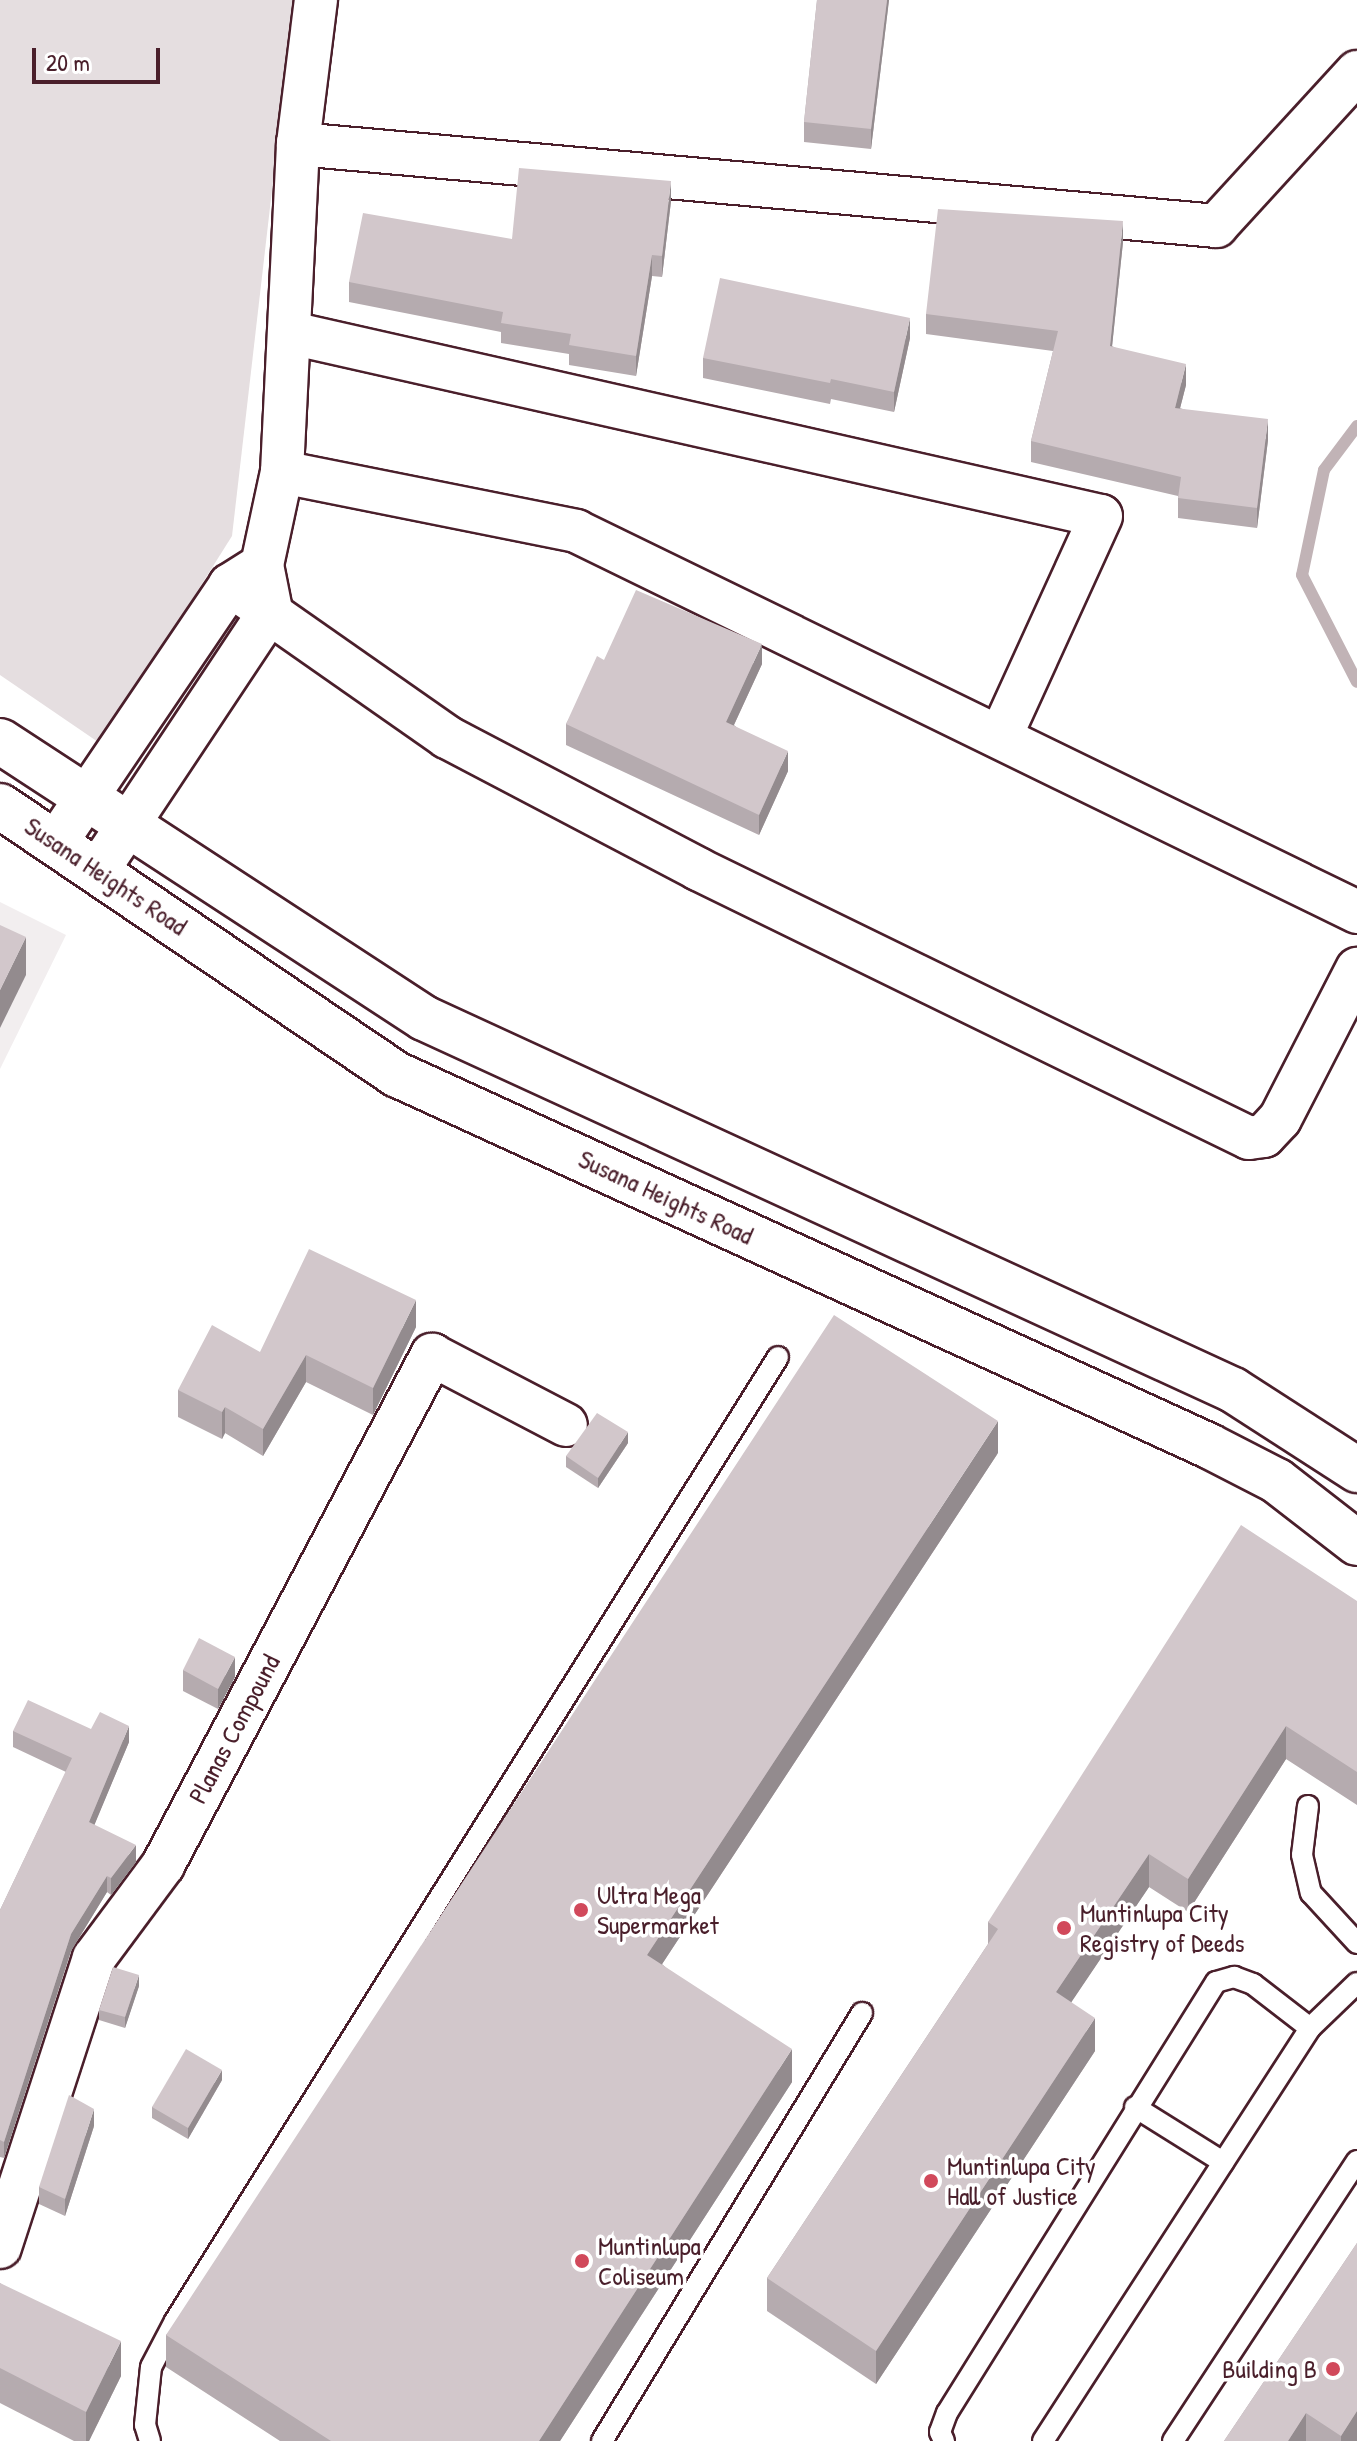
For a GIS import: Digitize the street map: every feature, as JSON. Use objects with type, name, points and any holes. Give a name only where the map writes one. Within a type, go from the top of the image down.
[{"type":"main road","name":"Susana Heights Road","points":[[0,741],[424,1018],[1233,1390],[1357,1470]]},
{"type":"main road","name":"Susana Heights Road","points":[[0,806],[57,841],[398,1075],[1209,1446],[1277,1481],[1357,1543]]},
{"type":"street","points":[[57,841],[246,575],[282,472],[298,144],[316,0]]},
{"type":"street","points":[[298,144],[1216,226],[1357,72]]},
{"type":"street","points":[[291,333],[1101,516],[1001,735]]},
{"type":"street","points":[[282,472],[576,531],[1001,735],[1357,912]]},
{"type":"street","points":[[246,575],[271,610],[447,737],[698,869],[1249,1138],[1264,1136],[1280,1119],[1357,969]]},
{"type":"street","points":[[98,870],[271,610]]},
{"type":"street","name":"Planas Compound","points":[[0,2247],[94,1958],[163,1865],[432,1355],[566,1425]]},
{"type":"lane","points":[[150,2441],[145,2425],[151,2367],[175,2321],[778,1357]]},
{"type":"lane","points":[[1308,1806],[1302,1855],[1311,1893],[1357,1943]]},
{"type":"lane","points":[[944,2441],[940,2432],[947,2413],[1135,2107],[1216,1982],[1234,1977],[1253,1984],[1310,2028]]},
{"type":"lane","points":[[1043,2441],[1310,2028],[1357,1983]]},
{"type":"lane","points":[[602,2441],[862,2013]]},
{"type":"lane","points":[[1135,2107],[1223,2162]]},
{"type":"lane","points":[[1173,2441],[1357,2161]]},
{"type":"shaded area","points":[[0,0],[294,0],[232,536],[101,744],[0,675]]},
{"type":"shaded area","points":[[0,902],[66,935],[0,1069]]},
{"type":"building","points":[[817,0],[887,0],[871,129],[804,122]]},
{"type":"building","points":[[519,168],[671,181],[662,256],[652,255],[636,356],[569,345],[571,334],[501,323],[503,312],[349,282],[363,213],[512,239]]},
{"type":"building","points":[[938,209],[1123,221],[1110,346],[1186,364],[1175,408],[1268,419],[1257,508],[1178,498],[1181,477],[1031,441],[1058,331],[926,314]]},
{"type":"building","points":[[720,278],[910,318],[894,392],[703,358]]},
{"type":"building","points":[[636,590],[762,644],[726,722],[788,751],[759,815],[566,724],[597,656],[604,660]]},
{"type":"building","points":[[0,925],[26,937],[0,990]]},
{"type":"building","points":[[309,1249],[416,1300],[373,1388],[306,1355],[263,1429],[225,1407],[222,1412],[178,1390],[212,1325],[260,1352]]},
{"type":"building","name":"Ultra Mega Supermarket","points":[[834,1315],[998,1421],[647,1955],[792,2049],[539,2441],[331,2441],[166,2335]]},
{"type":"building","points":[[597,1413],[628,1432],[598,1478],[566,1456]]},
{"type":"building","points":[[1241,1525],[1357,1601],[1357,1772],[1286,1726],[1188,1879],[1149,1854],[1056,1992],[1095,2018],[876,2351],[767,2278],[998,1929],[988,1922]]},
{"type":"building","points":[[199,1638],[235,1657],[218,1689],[183,1670]]},
{"type":"building","points":[[28,1700],[91,1729],[100,1712],[129,1726],[89,1822],[136,1845],[111,1878],[107,1876],[71,1934],[4,2142],[0,2140],[0,1910],[72,1758],[13,1731]]},
{"type":"building","points":[[113,1967],[139,1975],[125,2017],[99,2010]]},
{"type":"building","points":[[186,2049],[222,2070],[188,2128],[152,2107]]},
{"type":"building","points":[[69,2095],[94,2109],[65,2199],[39,2187]]},
{"type":"building","points":[[1357,2243],[1357,2411],[1341,2436],[1306,2413],[1288,2441],[1224,2441]]},
{"type":"building","points":[[0,2283],[121,2341],[86,2412],[0,2368]]},
{"type":"waterway","points":[[1357,426],[1324,470],[1302,575],[1357,682]]},
{"type":"place","name":"Ultra Mega Supermarket","points":[[581,1910]]},
{"type":"place","name":"Muntinlupa City Registry of Deeds","points":[[1064,1928]]},
{"type":"place","name":"Muntinlupa City Hall of Justice","points":[[931,2181]]},
{"type":"place","name":"Muntinlupa Coliseum","points":[[582,2261]]},
{"type":"place","name":"Building B","points":[[1333,2369]]}]
